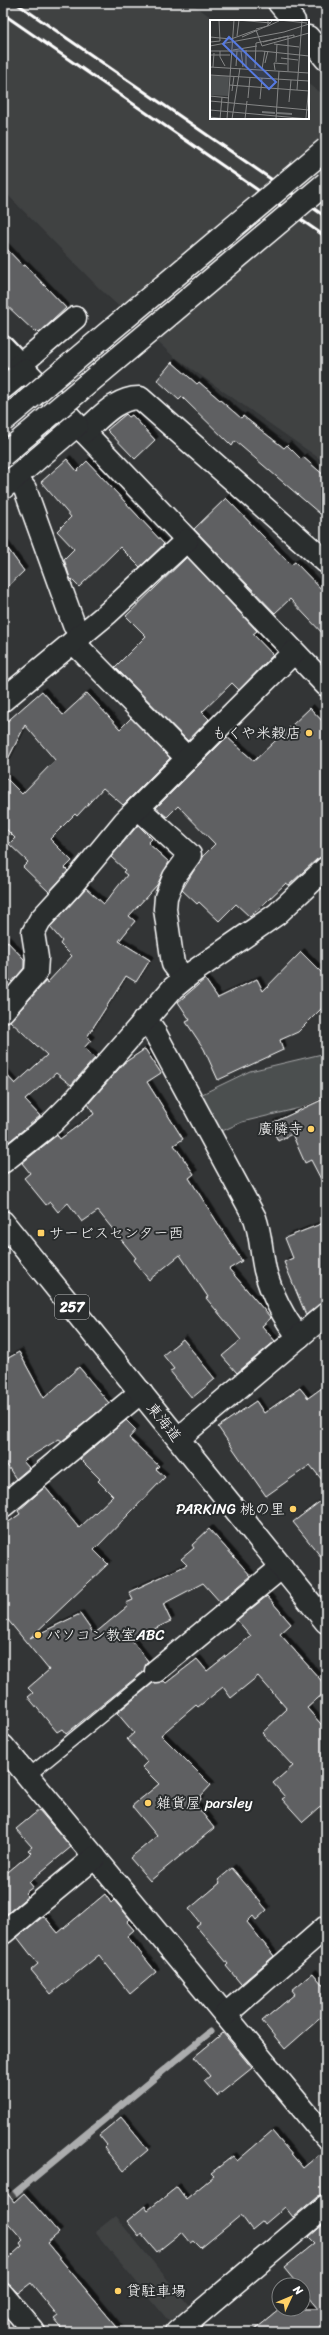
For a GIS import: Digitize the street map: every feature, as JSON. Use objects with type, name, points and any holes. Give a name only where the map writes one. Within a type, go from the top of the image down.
[{"type":"main road","points":[[280,3],[293,20]]},
{"type":"main road","points":[[309,38],[326,58]]},
{"type":"main road","points":[[3,421],[326,149]]},
{"type":"main road","points":[[3,455],[326,183]]},
{"type":"main road","points":[[3,388],[22,367],[75,318]]},
{"type":"main road","points":[[3,347],[326,685]]},
{"type":"main road","points":[[187,758],[77,639],[74,625],[25,489],[9,482],[80,429],[120,402],[130,397],[140,398],[326,562]]},
{"type":"main road","points":[[3,700],[77,639],[187,540]]},
{"type":"main road","points":[[3,1011],[36,973],[37,958],[33,934],[35,926],[138,808],[294,652]]},
{"type":"main road","points":[[138,808],[190,855],[174,877],[169,887],[166,903],[173,964],[184,978]]},
{"type":"main road","points":[[3,1162],[68,1108],[165,996],[184,978],[277,914],[326,868]]},
{"type":"main road","points":[[144,1021],[153,1029],[253,1212],[260,1230],[266,1272],[270,1284],[287,1322],[299,1336]]},
{"type":"main road","name":"東海道","points":[[3,1222],[326,1622]]},
{"type":"main road","points":[[178,1439],[326,1314]]},
{"type":"main road","points":[[3,1506],[141,1392]]},
{"type":"main road","points":[[156,1671],[282,1567]]},
{"type":"main road","points":[[3,1746],[326,2137]]},
{"type":"main road","points":[[3,1933],[95,1857]]},
{"type":"main road","points":[[225,2015],[326,1927]]},
{"type":"main road","points":[[177,2332],[326,2206]]},
{"type":"main road","points":[[3,2295],[34,2332]]},
{"type":"lane","points":[[28,1776],[156,1671]]},
{"type":"shaded area","points":[[3,3],[191,3],[215,20],[210,20],[210,119],[309,119],[309,85],[326,96],[326,463],[173,356],[100,289],[3,190]]},
{"type":"shaded area","points":[[326,1053],[326,1096],[300,1108],[242,1122],[218,1133],[198,1096],[250,1071]]},
{"type":"shaded area","points":[[115,2216],[191,2308],[172,2325],[95,2232]]},
{"type":"building","points":[[3,245],[23,266],[25,265],[66,308],[39,333],[36,330],[35,332],[3,302]]},
{"type":"building","points":[[172,362],[197,384],[199,382],[241,418],[243,416],[284,448],[287,445],[301,459],[303,457],[326,477],[326,519],[235,441],[232,446],[182,397],[179,400],[157,380]]},
{"type":"building","points":[[126,414],[129,417],[132,415],[155,440],[135,459],[107,430]]},
{"type":"building","points":[[67,459],[77,471],[87,461],[164,544],[140,567],[120,547],[79,587],[70,578],[64,559],[74,549],[57,531],[71,517],[41,482]]},
{"type":"building","points":[[226,498],[291,565],[295,562],[326,594],[326,637],[290,599],[275,613],[194,529]]},
{"type":"building","points":[[3,542],[24,571],[3,591]]},
{"type":"building","points":[[187,557],[257,631],[253,634],[273,655],[239,690],[232,683],[202,712],[209,719],[188,741],[115,667],[146,636],[126,616]]},
{"type":"building","points":[[42,691],[63,715],[87,693],[120,729],[131,718],[170,758],[123,805],[103,788],[77,816],[75,814],[50,839],[72,861],[65,868],[68,871],[49,892],[23,867],[28,862],[9,844],[15,838],[3,826],[3,775],[22,794],[55,760],[25,725],[3,769],[3,725]]},
{"type":"building","points":[[310,708],[326,725],[326,855],[317,859],[289,885],[286,883],[250,917],[236,904],[219,921],[199,902],[197,904],[182,890],[202,857],[215,844],[178,806],[167,817],[156,808],[227,737],[254,761]]},
{"type":"building","points":[[138,825],[152,839],[148,843],[169,862],[157,885],[129,916],[135,921],[119,941],[150,960],[136,982],[126,976],[87,1037],[91,1040],[84,1048],[95,1058],[71,1085],[56,1073],[25,1100],[40,1116],[6,1144],[3,1141],[3,1071],[15,1084],[47,1055],[10,1021],[46,981],[47,983],[72,956],[60,944],[62,941],[50,927],[86,888],[104,904],[127,875],[123,872],[125,870],[111,857]]},
{"type":"building","points":[[3,937],[24,959],[24,968],[12,982],[3,973]]},
{"type":"building","points":[[301,952],[326,977],[326,1004],[298,1032],[280,1040],[283,1050],[218,1080],[204,1049],[186,1022],[190,1020],[178,1002],[205,979],[218,998],[257,979],[263,991]]},
{"type":"building","points":[[145,1049],[161,1073],[147,1082],[183,1139],[174,1145],[194,1174],[189,1178],[242,1261],[229,1269],[271,1318],[262,1326],[275,1341],[237,1373],[222,1356],[241,1340],[206,1298],[208,1297],[180,1255],[149,1280],[133,1260],[136,1258],[98,1211],[82,1222],[68,1203],[58,1212],[50,1202],[46,1205],[24,1178],[30,1173],[22,1163],[57,1135],[60,1139],[94,1114],[88,1104],[124,1063]]},
{"type":"building","name":"廣隣寺","points":[[326,1098],[326,1189],[311,1160],[305,1163],[292,1134],[278,1141],[270,1124]]},
{"type":"building","points":[[326,1222],[326,1299],[306,1315],[284,1262],[293,1258],[285,1238]]},
{"type":"building","points":[[183,1339],[215,1379],[192,1398],[170,1371],[174,1369],[163,1355]]},
{"type":"building","points":[[19,1352],[44,1398],[79,1367],[109,1403],[62,1441],[59,1439],[23,1461],[29,1468],[16,1479],[3,1459],[3,1361]]},
{"type":"building","points":[[326,1385],[326,1485],[310,1465],[266,1496],[218,1427],[256,1401],[264,1413],[300,1388],[308,1398]]},
{"type":"building","points":[[126,1420],[136,1430],[129,1438],[159,1466],[156,1469],[165,1477],[94,1550],[108,1564],[30,1638],[80,1614],[94,1634],[128,1606],[126,1603],[133,1600],[129,1592],[187,1565],[181,1559],[194,1548],[192,1545],[209,1529],[251,1576],[220,1602],[203,1583],[163,1604],[171,1621],[131,1640],[148,1661],[144,1671],[66,1734],[62,1729],[57,1732],[28,1697],[33,1693],[28,1688],[49,1670],[3,1614],[3,1526],[20,1514],[18,1511],[45,1487],[79,1528],[113,1496],[98,1481],[100,1479],[80,1459]]},
{"type":"building","points":[[326,1497],[326,1563],[293,1522]]},
{"type":"building","points":[[267,1596],[291,1624],[280,1634],[326,1686],[326,1691],[307,1708],[326,1730],[326,1802],[303,1822],[282,1799],[285,1797],[273,1783],[293,1766],[262,1733],[287,1709],[258,1676],[231,1698],[223,1687],[198,1707],[196,1705],[161,1735],[211,1785],[200,1797],[201,1799],[196,1805],[214,1828],[150,1881],[130,1858],[157,1836],[132,1806],[159,1784],[142,1767],[147,1762],[127,1739],[134,1733],[117,1713],[153,1683],[164,1681],[166,1683],[197,1659],[207,1671],[251,1636],[237,1620]]},
{"type":"building","points":[[39,1810],[71,1847],[29,1882],[33,1887],[25,1893],[28,1896],[3,1917],[3,1876],[31,1853],[28,1850],[32,1847],[16,1829]]},
{"type":"building","points":[[232,1868],[267,1910],[256,1920],[253,1916],[247,1922],[274,1956],[241,1984],[226,1966],[228,1964],[196,1926],[200,1923],[189,1909],[220,1883],[218,1880]]},
{"type":"building","points":[[105,1894],[111,1903],[114,1900],[130,1919],[127,1922],[134,1930],[127,1936],[156,1972],[130,1994],[99,1955],[51,1994],[31,1970],[38,1964],[17,1937],[44,1916],[58,1933]]},
{"type":"building","points":[[313,1973],[326,1989],[326,2013],[285,2049],[262,2021],[295,1994],[292,1990]]},
{"type":"building","points":[[223,2033],[252,2068],[217,2096],[204,2081],[210,2076],[194,2057]]},
{"type":"building","points":[[121,2117],[148,2150],[123,2171],[104,2148],[107,2145],[99,2135]]},
{"type":"building","points":[[272,2131],[303,2168],[326,2149],[326,2194],[318,2196],[293,2217],[285,2207],[265,2224],[263,2221],[252,2230],[241,2215],[201,2248],[194,2241],[191,2243],[182,2232],[157,2252],[141,2233],[139,2236],[127,2221],[145,2206],[148,2210],[177,2187],[186,2199],[214,2176],[211,2173],[233,2156],[237,2161]]},
{"type":"building","points":[[3,2188],[14,2202],[24,2193],[59,2233],[47,2243],[121,2332],[65,2332],[54,2319],[58,2316],[31,2283],[18,2293],[9,2285],[3,2277],[3,2263],[22,2246],[20,2243],[23,2240],[3,2217]]},
{"type":"building","points":[[326,2222],[326,2332],[252,2332],[271,2316],[311,2317],[311,2309],[318,2309],[311,2301],[311,2277],[291,2277],[284,2268],[315,2243],[309,2237]]},
{"type":"waterway","points":[[3,2203],[210,2032]]},
{"type":"railway","points":[[16,3],[326,217]]},
{"type":"railway","points":[[3,14],[326,237]]},
{"type":"place","name":"もくや米穀店","points":[[309,733]]},
{"type":"place","name":"廣隣寺","points":[[311,1129]]},
{"type":"place","name":"サービスセンター西","points":[[41,1233]]},
{"type":"place","name":"PARKING 桃の里","points":[[293,1509]]},
{"type":"place","name":"パソコン教室ABC","points":[[38,1635]]},
{"type":"place","name":"雑貨屋 parsley","points":[[148,1803]]},
{"type":"place","name":"貸駐車場","points":[[118,2291]]}]
